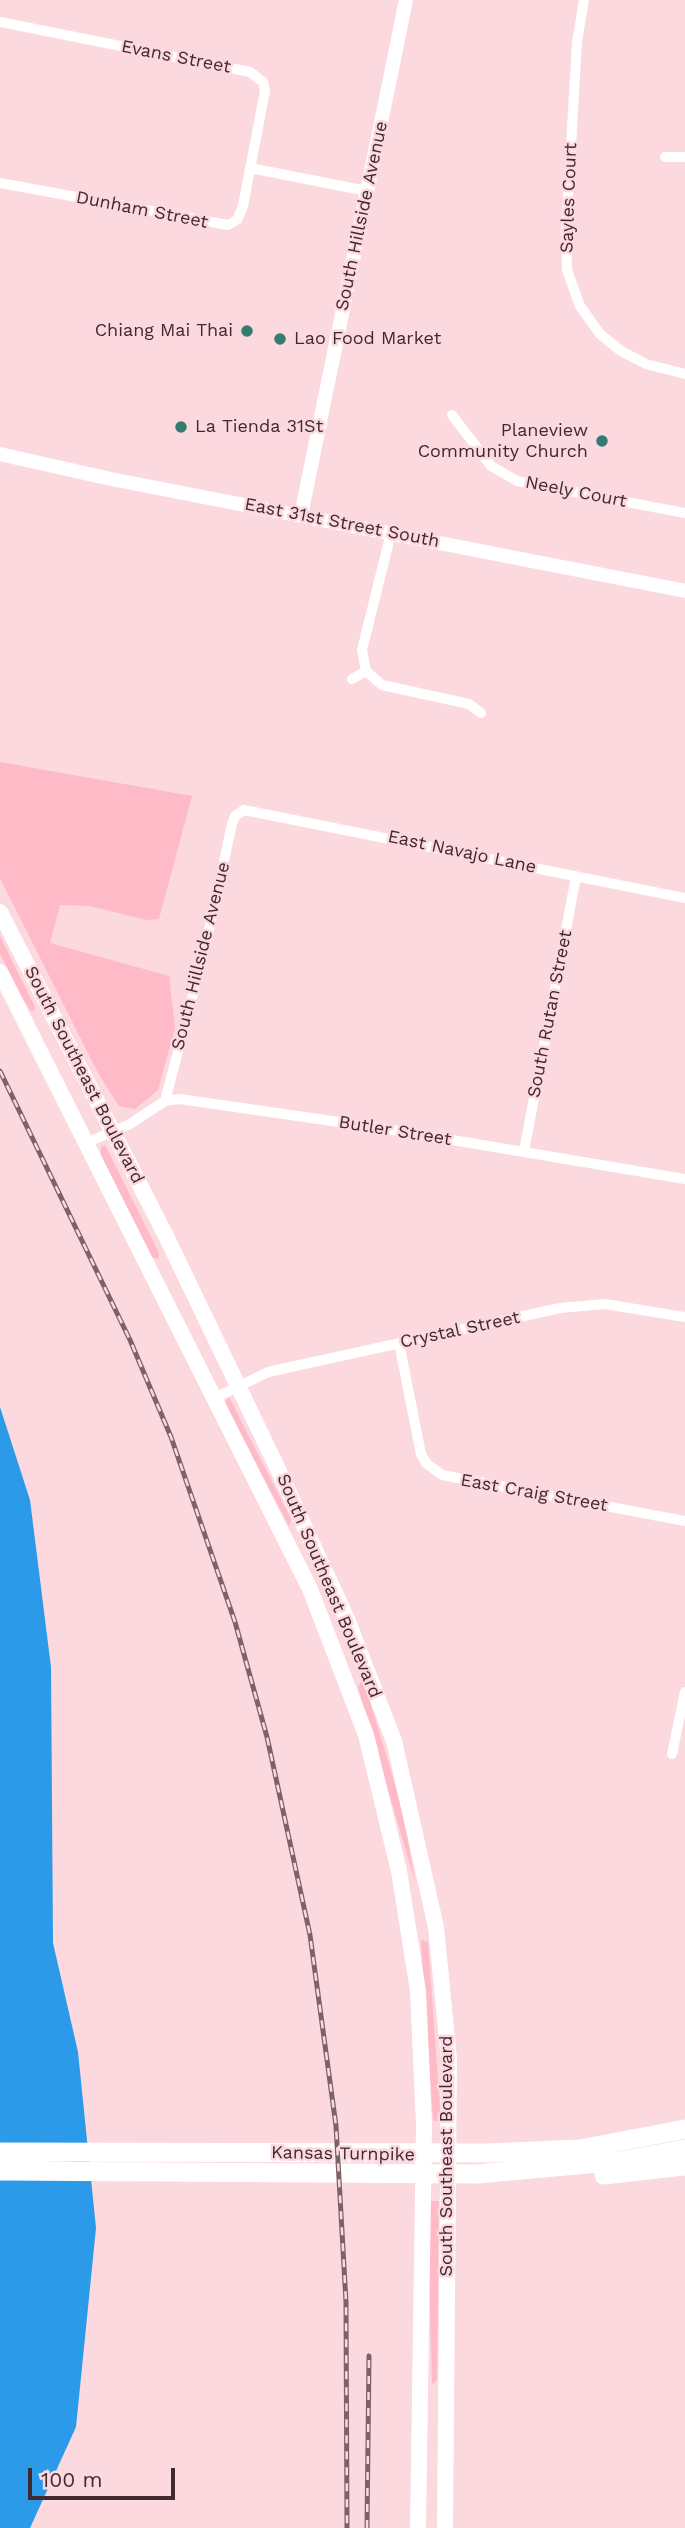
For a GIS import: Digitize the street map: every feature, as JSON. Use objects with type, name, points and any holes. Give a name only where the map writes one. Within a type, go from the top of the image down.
[{"type":"highway","name":"Kansas Turnpike","points":[[0,2152],[486,2154],[580,2149],[646,2138],[685,2127]]},
{"type":"highway","name":"Kansas Turnpike","points":[[0,2171],[477,2174],[621,2161],[685,2149]]},
{"type":"highway","points":[[477,2174],[573,2177],[685,2166]]},
{"type":"main road","name":"South Hillside Avenue","points":[[301,515],[406,0]]},
{"type":"main road","name":"East 31st Street South","points":[[0,454],[685,591]]},
{"type":"main road","name":"South Southeast Boulevard","points":[[0,912],[238,1385],[348,1619],[394,1741],[436,1927],[449,2059],[450,2204],[444,2528]]},
{"type":"main road","name":"South Southeast Boulevard","points":[[0,972],[310,1589],[366,1735],[399,1871],[418,1991],[424,2125],[418,2528]]},
{"type":"street","name":"Sayles Court","points":[[584,0],[577,52],[566,270],[580,306],[600,334],[621,351],[646,364],[685,374]]},
{"type":"street","name":"Evans Street","points":[[0,22],[258,76],[265,91],[250,168]]},
{"type":"street","points":[[665,157],[685,157]]},
{"type":"street","points":[[250,168],[367,191]]},
{"type":"street","name":"Dunham Street","points":[[0,183],[228,225],[237,220],[240,213],[250,168]]},
{"type":"street","name":"Neely Court","points":[[452,415],[491,466],[517,481],[685,513]]},
{"type":"street","points":[[391,533],[362,650],[366,671],[382,685],[469,704],[481,713]]},
{"type":"street","points":[[352,679],[366,671]]},
{"type":"street","name":"East Navajo Lane","points":[[239,813],[255,811],[685,898]]},
{"type":"street","name":"South Hillside Avenue","points":[[165,1101],[205,948],[232,824],[239,813]]},
{"type":"street","name":"South Rutan Street","points":[[524,1151],[576,877]]},
{"type":"street","points":[[86,1143],[147,1115],[165,1101]]},
{"type":"street","name":"Butler Street","points":[[165,1101],[204,1102],[524,1151],[685,1179]]},
{"type":"street","name":"Crystal Street","points":[[215,1398],[268,1372],[550,1310],[591,1304],[623,1305],[685,1317]]},
{"type":"street","name":"East Craig Street","points":[[399,1343],[421,1454],[426,1463],[442,1475],[685,1521]]},
{"type":"street","points":[[672,1754],[685,1692]]},
{"type":"shaded area","points":[[0,762],[192,796],[159,919],[146,920],[90,906],[60,905],[50,943],[169,976],[175,1028],[158,1090],[135,1109],[119,1106],[99,1075],[0,878]]},
{"type":"shaded area","points":[[0,936],[35,1007],[34,1010],[31,1011],[22,997],[0,954]]},
{"type":"shaded area","points":[[105,1145],[159,1253],[158,1259],[151,1257],[101,1156],[101,1147]]},
{"type":"shaded area","points":[[229,1397],[291,1519],[289,1526],[224,1403]]},
{"type":"shaded area","points":[[361,1682],[367,1692],[403,1811],[415,1882],[358,1687]]},
{"type":"shaded area","points":[[421,1940],[428,1942],[441,2121],[433,2121]]},
{"type":"shaded area","points":[[431,2201],[439,2201],[437,2380],[432,2384],[429,2269]]},
{"type":"water","points":[[0,1407],[30,1500],[51,1667],[53,1943],[78,2052],[96,2228],[76,2427],[30,2528],[0,2528]]},
{"type":"railway","points":[[0,1071],[130,1340],[171,1437],[235,1622],[267,1737],[310,1935],[336,2126],[346,2302],[347,2528]]},
{"type":"railway","points":[[367,2528],[369,2356]]},
{"type":"place","name":"Chiang Mai Thai","points":[[247,331]]},
{"type":"place","name":"Lao Food Market","points":[[280,339]]},
{"type":"place","name":"La Tienda 31St","points":[[181,427]]},
{"type":"place","name":"Planeview Community Church","points":[[602,441]]}]
